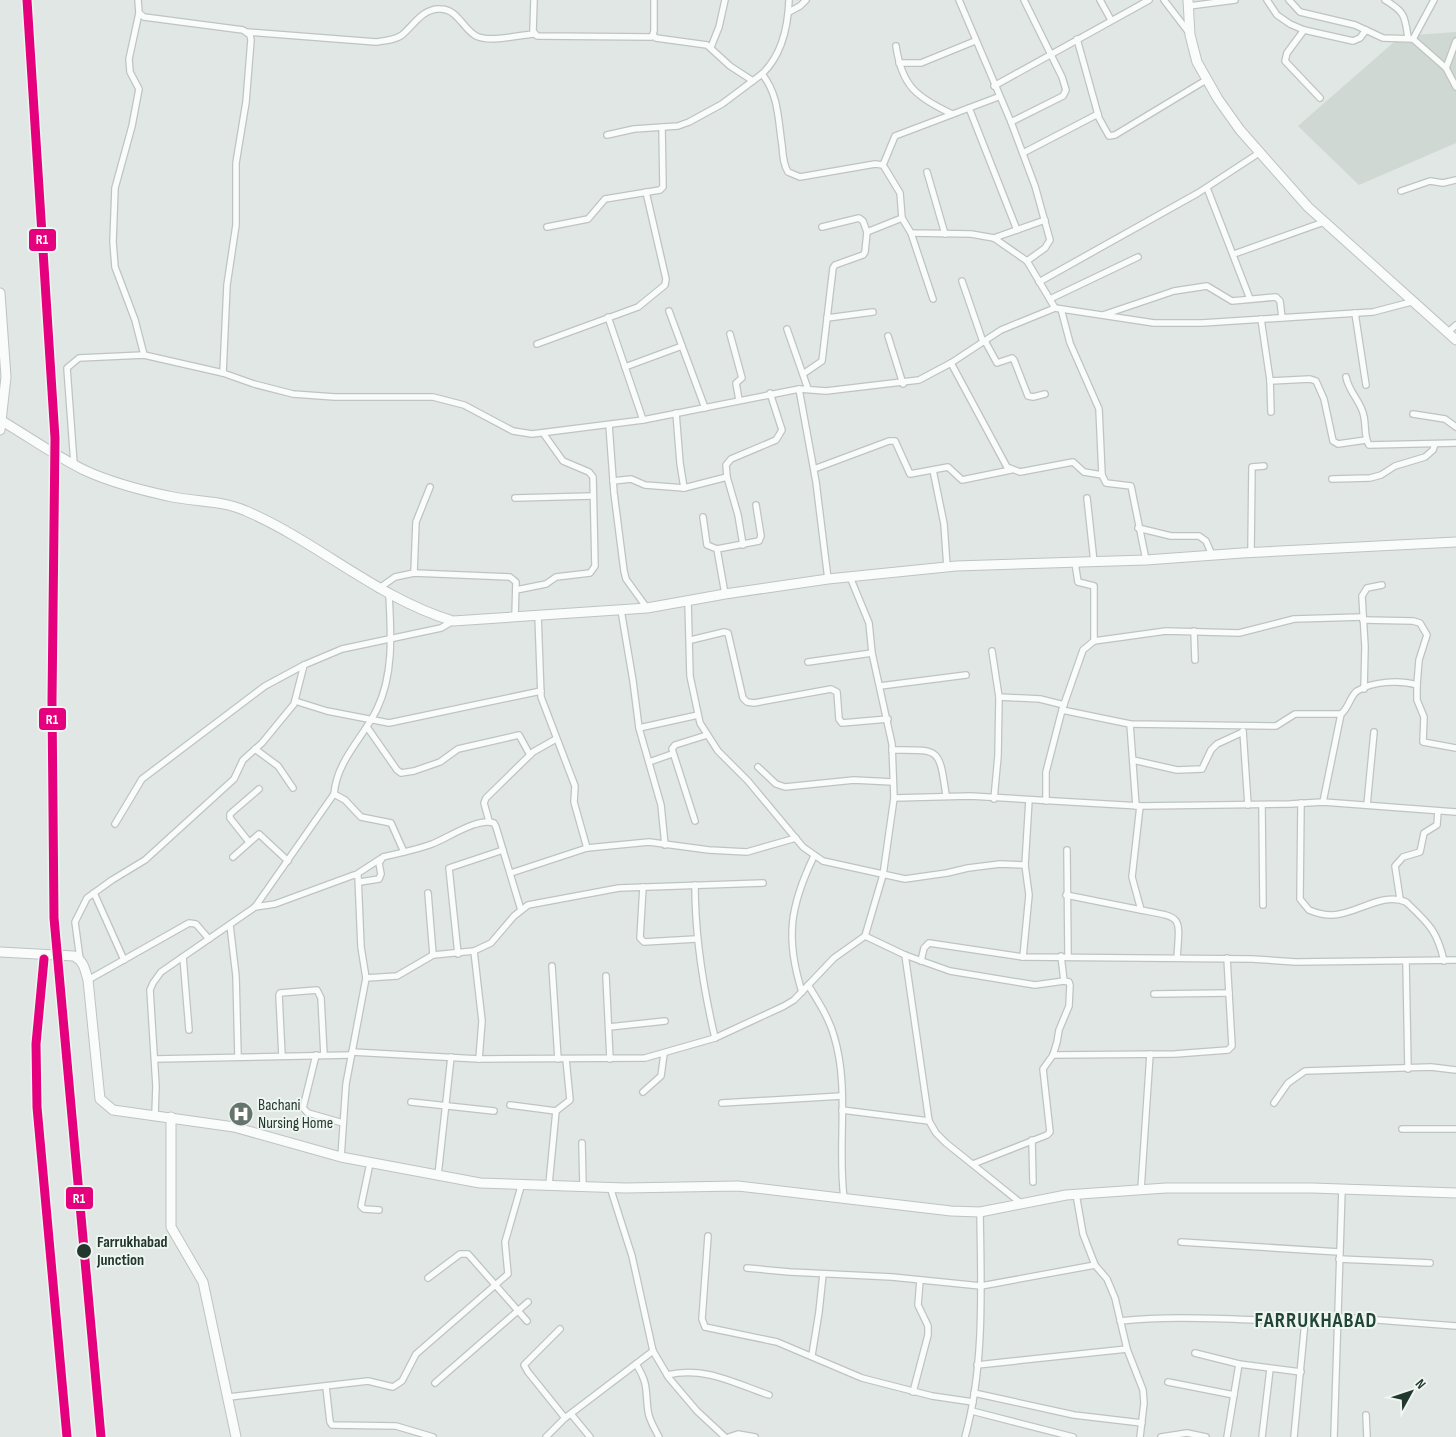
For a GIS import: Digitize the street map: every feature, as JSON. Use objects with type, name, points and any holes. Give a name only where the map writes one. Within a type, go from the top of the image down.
[{"type":"street","points":[[138,0],[139,13],[129,68],[139,89],[132,126],[115,188],[112,242],[115,267],[135,320],[144,355]]},
{"type":"street","points":[[534,0],[534,34]]},
{"type":"street","points":[[653,35],[654,0]]},
{"type":"street","points":[[711,46],[719,27],[724,0]]},
{"type":"street","points":[[607,135],[634,129],[678,126],[722,104],[772,65],[779,52],[789,12],[789,0]]},
{"type":"street","points":[[789,12],[806,0]]},
{"type":"street","points":[[959,0],[974,41],[1023,152],[1049,233],[1048,244],[1027,261]]},
{"type":"street","points":[[1011,122],[1063,96],[1066,90],[1066,85],[1024,0]]},
{"type":"street","points":[[1100,0],[1111,20]]},
{"type":"street","points":[[994,86],[1050,53],[1149,0]]},
{"type":"street","points":[[1164,0],[1190,35]]},
{"type":"street","points":[[1235,0],[1188,3],[1190,35],[1194,56],[1206,80],[1259,153],[1324,222],[1456,340]]},
{"type":"street","points":[[1267,0],[1283,22],[1304,30],[1353,41],[1360,38],[1366,30]]},
{"type":"street","points":[[1289,0],[1300,12],[1350,23],[1388,40],[1410,39]]},
{"type":"street","points":[[1385,0],[1400,9],[1404,14],[1410,39],[1446,68],[1456,86]]},
{"type":"street","points":[[1410,39],[1434,0]]},
{"type":"street","points":[[139,13],[144,17],[247,32],[376,42],[388,41],[402,35],[414,22],[431,10],[440,8],[454,13],[471,32],[484,39],[534,34],[542,37],[612,38],[649,38],[653,35]]},
{"type":"street","points":[[1304,30],[1287,53],[1285,61],[1320,98]]},
{"type":"street","points":[[222,373],[227,285],[236,225],[236,163],[246,102],[251,40],[247,32]]},
{"type":"street","points":[[653,35],[656,38],[711,46],[730,66],[752,81]]},
{"type":"street","points":[[1077,39],[1098,114],[1107,135],[1111,136],[1206,80]]},
{"type":"street","points":[[899,62],[922,63],[974,41]]},
{"type":"street","points":[[1446,68],[1456,41]]},
{"type":"street","points":[[896,46],[905,80],[934,105],[952,114]]},
{"type":"street","points":[[762,74],[775,96],[785,167],[792,175],[800,177],[875,164],[883,166],[900,193],[902,218],[911,233],[933,299]]},
{"type":"street","points":[[883,166],[895,136],[998,97]]},
{"type":"street","points":[[969,108],[1017,230]]},
{"type":"street","points":[[1023,152],[1098,114]]},
{"type":"street","points":[[547,227],[588,219],[605,199],[663,187],[662,127]]},
{"type":"street","points":[[1039,282],[1207,188],[1259,153]]},
{"type":"street","points":[[928,172],[945,234]]},
{"type":"street","points":[[1400,192],[1430,181],[1443,183],[1456,180]]},
{"type":"street","points":[[1207,188],[1250,299]]},
{"type":"street","points":[[538,344],[638,307],[644,300],[664,287],[666,282],[646,192]]},
{"type":"street","points":[[803,374],[822,361],[833,268],[835,265],[864,254],[868,232],[863,221],[859,218],[822,226]]},
{"type":"street","points":[[868,232],[902,218]]},
{"type":"street","points":[[994,238],[1045,220]]},
{"type":"street","points":[[1234,254],[1324,222]]},
{"type":"street","points":[[911,233],[971,234],[994,238],[1027,261],[1050,299],[1058,308],[1070,343],[1099,409],[1102,475],[1106,483],[1131,486],[1146,560]]},
{"type":"street","points":[[1050,299],[1138,257]]},
{"type":"street","points":[[962,281],[984,341],[997,363],[1009,358],[1014,360],[1028,396],[1033,397],[1045,394]]},
{"type":"street","points":[[1101,316],[1174,291],[1207,286],[1232,301],[1276,297],[1280,301],[1282,318]]},
{"type":"street","points":[[0,293],[6,377],[1,426],[104,478],[168,496],[240,508],[266,519],[378,589],[428,614],[453,621],[647,608],[828,579],[947,567],[1146,560],[1251,552],[1456,542]]},
{"type":"street","points":[[74,464],[67,368],[79,358],[144,355],[222,373],[293,394],[335,397],[433,397],[464,405],[512,432],[543,433],[643,420],[799,388],[826,391],[880,383],[903,384],[919,380],[951,363],[1020,320],[1058,308],[1154,323],[1355,313],[1384,310],[1414,301]]},
{"type":"street","points":[[669,311],[705,408]]},
{"type":"street","points":[[827,318],[873,312]]},
{"type":"street","points":[[1355,313],[1366,385]]},
{"type":"street","points":[[608,317],[643,420]]},
{"type":"street","points":[[1261,319],[1270,381],[1271,412]]},
{"type":"street","points":[[1448,332],[1456,326]]},
{"type":"street","points":[[788,329],[808,389]]},
{"type":"street","points":[[730,334],[742,378],[736,383],[739,400]]},
{"type":"street","points":[[888,336],[903,384]]},
{"type":"street","points":[[625,367],[682,346]]},
{"type":"street","points":[[951,363],[1007,467],[1011,470]]},
{"type":"street","points":[[1346,377],[1349,389],[1364,416],[1366,440],[1369,445],[1456,443]]},
{"type":"street","points":[[1270,381],[1310,379],[1316,381],[1324,398],[1333,440],[1338,444],[1366,440]]},
{"type":"street","points":[[799,388],[814,469],[828,579]]},
{"type":"street","points":[[743,545],[738,515],[727,477],[728,462],[781,436],[782,430],[770,393]]},
{"type":"street","points":[[676,414],[684,488]]},
{"type":"street","points":[[1413,414],[1445,419],[1456,427]]},
{"type":"street","points":[[609,425],[613,481],[626,579],[647,608]]},
{"type":"street","points":[[516,590],[546,584],[554,578],[590,573],[594,569],[591,474],[563,461],[543,433]]},
{"type":"street","points":[[814,469],[889,441],[895,441],[910,474],[951,468],[962,480],[1011,470],[1020,472],[1073,462],[1084,472],[1102,475]]},
{"type":"street","points":[[1332,478],[1370,478],[1381,475],[1395,466],[1424,457],[1433,450],[1435,444]]},
{"type":"street","points":[[1251,552],[1252,467],[1264,466]]},
{"type":"street","points":[[933,470],[944,524],[947,567]]},
{"type":"street","points":[[613,481],[631,479],[645,485],[684,488],[727,477]]},
{"type":"street","points":[[414,573],[416,522],[430,487]]},
{"type":"street","points":[[515,498],[593,496]]},
{"type":"street","points":[[1087,498],[1094,562]]},
{"type":"street","points":[[703,517],[707,545],[717,549],[757,543],[760,540],[756,506]]},
{"type":"street","points":[[1138,528],[1171,536],[1199,536],[1206,541],[1212,555]]},
{"type":"street","points":[[717,549],[725,594]]},
{"type":"street","points":[[1075,563],[1078,582],[1094,586],[1094,641]]},
{"type":"street","points":[[378,589],[396,577],[414,573],[510,576],[515,579],[515,617]]},
{"type":"street","points":[[154,1059],[352,1053],[479,1059],[566,1060],[645,1058],[715,1038],[758,1020],[794,1000],[834,958],[866,936],[883,875],[894,798],[892,750],[888,719],[872,652],[869,623],[850,577]]},
{"type":"street","points":[[1364,689],[1366,647],[1363,592],[1367,588],[1382,585]]},
{"type":"street","points":[[154,1115],[154,1059],[150,990],[153,983],[161,972],[255,907],[334,794],[336,776],[350,751],[367,727],[384,692],[391,640],[389,595]]},
{"type":"street","points":[[688,601],[690,676],[698,715],[707,735],[718,751],[748,781],[796,838],[814,856],[823,861],[905,879],[968,868],[1025,865]]},
{"type":"street","points":[[621,610],[634,681],[639,728],[661,804],[665,846]]},
{"type":"street","points":[[538,615],[541,691],[556,739],[575,786],[574,802],[587,848]]},
{"type":"street","points":[[1046,801],[1046,772],[1063,707],[1083,650],[1094,641],[1166,631],[1239,633],[1294,619],[1413,621],[1422,626],[1426,635],[1419,660],[1417,685],[1417,700],[1424,718],[1423,742],[1429,745],[1456,748]]},
{"type":"street","points":[[115,824],[142,779],[174,757],[253,694],[304,665],[342,649],[442,628],[453,621]]},
{"type":"street","points":[[1194,631],[1195,660]]},
{"type":"street","points":[[690,640],[724,632],[728,634],[743,698],[747,702],[754,703],[830,689],[837,692],[839,719],[842,723],[888,719]]},
{"type":"street","points":[[992,651],[999,697],[998,756],[994,799]]},
{"type":"street","points":[[808,662],[872,652]]},
{"type":"street","points":[[304,665],[295,701],[273,730],[243,760],[234,779],[145,860],[94,892],[83,904],[75,922],[80,959],[85,967],[88,980],[100,1099],[113,1110],[234,1127],[340,1157],[480,1182],[610,1187],[738,1186],[951,1211],[980,1212],[1076,1194],[1140,1189],[1342,1189],[1456,1193]]},
{"type":"street","points":[[880,686],[966,676]]},
{"type":"street","points":[[1323,802],[1341,714],[1356,692],[1384,682],[1417,685]]},
{"type":"street","points":[[295,701],[327,711],[389,723],[541,691]]},
{"type":"street","points":[[999,697],[1040,699],[1063,707],[1130,724],[1242,729],[1276,726],[1289,716],[1300,713],[1341,714]]},
{"type":"street","points":[[639,728],[698,715]]},
{"type":"street","points":[[1130,724],[1132,760],[1138,806],[1132,877],[1141,910]]},
{"type":"street","points":[[367,727],[401,773],[414,771],[440,762],[458,749],[519,735],[530,755]]},
{"type":"street","points":[[1132,760],[1177,770],[1202,769],[1211,750],[1217,744],[1242,729]]},
{"type":"street","points":[[1242,729],[1248,805]]},
{"type":"street","points":[[1367,804],[1374,732]]},
{"type":"street","points":[[695,821],[672,754],[675,745],[707,735]]},
{"type":"street","points":[[489,822],[484,800],[530,755],[556,739]]},
{"type":"street","points":[[255,749],[278,766],[293,788]]},
{"type":"street","points":[[892,750],[928,750],[934,753],[941,762],[946,795]]},
{"type":"street","points":[[649,762],[672,754]]},
{"type":"street","points":[[758,767],[776,784],[785,787],[854,780],[893,782]]},
{"type":"street","points":[[249,842],[230,818],[230,814],[259,789]]},
{"type":"street","points":[[334,794],[345,800],[361,818],[391,823],[404,852]]},
{"type":"street","points":[[894,798],[946,795],[1138,806],[1262,805],[1323,802],[1456,812]]},
{"type":"street","points":[[1023,957],[1028,895],[1025,865],[1029,800]]},
{"type":"street","points":[[1301,803],[1300,899],[1309,910],[1333,915],[1375,903],[1400,899],[1406,902],[1434,932],[1439,940],[1444,960]]},
{"type":"street","points":[[1262,805],[1263,905]]},
{"type":"street","points":[[1400,899],[1396,862],[1403,857],[1420,852],[1424,833],[1437,825],[1438,811]]},
{"type":"street","points":[[255,907],[275,904],[356,874],[380,859],[433,844],[461,830],[489,822],[494,824],[511,873],[520,910]]},
{"type":"street","points":[[233,857],[257,835],[262,835],[288,861]]},
{"type":"street","points":[[511,873],[587,848],[649,842],[665,846],[747,852],[796,838]]},
{"type":"street","points":[[458,954],[450,868],[503,850]]},
{"type":"street","points":[[1064,981],[1067,850]]},
{"type":"street","points":[[802,992],[794,966],[791,921],[801,883],[814,856]]},
{"type":"street","points":[[360,882],[381,877],[380,859]]},
{"type":"street","points":[[340,1157],[352,1053],[366,978],[361,947],[360,882],[356,874]]},
{"type":"street","points":[[366,978],[397,976],[433,955],[474,951],[491,943],[520,910],[528,905],[618,888],[763,883]]},
{"type":"street","points":[[694,885],[696,938],[702,984],[715,1038]]},
{"type":"street","points":[[643,886],[640,938],[644,942],[696,938]]},
{"type":"street","points":[[94,892],[124,960]]},
{"type":"street","points":[[428,893],[433,955]]},
{"type":"street","points":[[1066,895],[1172,916],[1179,925],[1177,958]]},
{"type":"street","points":[[88,980],[189,923],[196,924],[209,939]]},
{"type":"street","points":[[230,925],[236,976],[238,1056]]},
{"type":"street","points":[[866,936],[905,955],[950,971],[1035,985],[1069,982],[1069,1006],[1053,1055],[1043,1069],[1050,1132],[1047,1135],[973,1164]]},
{"type":"street","points":[[921,961],[924,948],[929,943],[1023,957],[1227,958],[1296,962],[1456,960]]},
{"type":"street","points":[[474,951],[482,1021],[479,1059]]},
{"type":"street","points":[[0,952],[74,956],[80,959]]},
{"type":"street","points":[[905,955],[929,1121],[936,1133],[946,1144],[1022,1204]]},
{"type":"street","points":[[184,957],[189,1030]]},
{"type":"street","points":[[1053,1055],[1175,1054],[1230,1049],[1232,1046],[1227,958]]},
{"type":"street","points":[[1406,961],[1408,1068]]},
{"type":"street","points":[[552,966],[558,1059]]},
{"type":"street","points":[[606,976],[610,1059]]},
{"type":"street","points":[[808,985],[834,1036],[842,1096],[844,1198]]},
{"type":"street","points":[[282,1056],[280,993],[317,990],[321,998],[324,1055]]},
{"type":"street","points":[[1154,994],[1229,993]]},
{"type":"street","points":[[608,1027],[665,1021]]},
{"type":"street","points":[[643,1092],[661,1076],[664,1054]]},
{"type":"street","points":[[1140,1189],[1150,1054]]},
{"type":"street","points":[[316,1055],[303,1108],[308,1113],[343,1124]]},
{"type":"street","points":[[438,1175],[451,1057]]},
{"type":"street","points":[[510,1105],[556,1111],[570,1100],[566,1060]]},
{"type":"street","points":[[1274,1104],[1288,1084],[1305,1071],[1408,1068],[1456,1070]]},
{"type":"street","points":[[722,1103],[842,1096]]},
{"type":"street","points":[[411,1102],[494,1111]]},
{"type":"street","points":[[842,1110],[929,1121]]},
{"type":"street","points":[[549,1184],[556,1111]]},
{"type":"street","points":[[171,1117],[171,1226],[203,1282],[236,1437]]},
{"type":"street","points":[[1402,1129],[1456,1129]]},
{"type":"street","points":[[1032,1140],[1033,1182]]},
{"type":"street","points":[[582,1143],[583,1186]]},
{"type":"street","points":[[370,1163],[361,1206],[364,1209],[379,1210]]},
{"type":"street","points":[[229,1397],[368,1381],[393,1387],[400,1384],[416,1354],[508,1274],[504,1242],[522,1183]]},
{"type":"street","points":[[610,1187],[637,1274],[653,1351],[667,1375],[697,1411],[724,1437]]},
{"type":"street","points":[[1334,1437],[1342,1189]]},
{"type":"street","points":[[1076,1194],[1083,1234],[1095,1265],[1107,1279],[1120,1321],[1126,1349],[1142,1390],[1144,1403],[1140,1437]]},
{"type":"street","points":[[965,1437],[972,1411],[977,1365],[981,1286],[980,1212]]},
{"type":"street","points":[[708,1236],[702,1319],[705,1326],[777,1342],[812,1355],[862,1378],[913,1392],[973,1402]]},
{"type":"street","points":[[1182,1242],[1340,1252]]},
{"type":"street","points":[[428,1278],[464,1253],[496,1284],[527,1321]]},
{"type":"street","points":[[1339,1259],[1430,1263]]},
{"type":"street","points":[[748,1268],[981,1286],[1095,1265]]},
{"type":"street","points":[[812,1355],[820,1312],[823,1274]]},
{"type":"street","points":[[913,1392],[928,1335],[928,1326],[918,1305],[920,1280]]},
{"type":"street","points":[[435,1383],[528,1302]]},
{"type":"street","points":[[1120,1321],[1190,1317],[1305,1322],[1338,1318],[1456,1326]]},
{"type":"street","points":[[1294,1437],[1305,1322]]},
{"type":"street","points":[[560,1329],[524,1365],[528,1372],[568,1416],[590,1437]]},
{"type":"street","points":[[977,1365],[1126,1349]]},
{"type":"street","points":[[546,1437],[568,1416],[653,1351]]},
{"type":"street","points":[[1195,1353],[1239,1364],[1301,1372]]},
{"type":"street","points":[[636,1364],[644,1377],[648,1391],[648,1410],[659,1437]]},
{"type":"street","points":[[1227,1437],[1239,1364]]},
{"type":"street","points":[[1262,1437],[1270,1369]]},
{"type":"street","points":[[667,1375],[692,1371],[706,1373],[769,1394]]},
{"type":"street","points":[[1168,1382],[1234,1395]]},
{"type":"street","points":[[326,1387],[332,1425],[396,1426],[433,1437]]},
{"type":"street","points":[[974,1393],[1074,1415],[1142,1423]]},
{"type":"street","points":[[972,1411],[1073,1437]]},
{"type":"street","points":[[1366,1415],[1367,1437]]},
{"type":"street","points":[[1161,1437],[1187,1433],[1206,1437]]},
{"type":"street","points":[[729,1437],[738,1434],[755,1437]]},
{"type":"shaded area","points":[[1456,32],[1456,143],[1359,185],[1298,126],[1401,36]]},
{"type":"transit line","name":"R1","points":[[27,0],[55,438],[52,701],[54,918],[101,1437]]},
{"type":"transit line","name":"R1","points":[[44,959],[36,1044],[37,1107],[67,1437]]},
{"type":"place","name":"Bachani Nursing Home","points":[[241,1114]]},
{"type":"place","name":"Farrukhabad Junction","points":[[84,1251]]},
{"type":"district","name":"FARRUKHABAD","points":[[1316,1320]]}]
